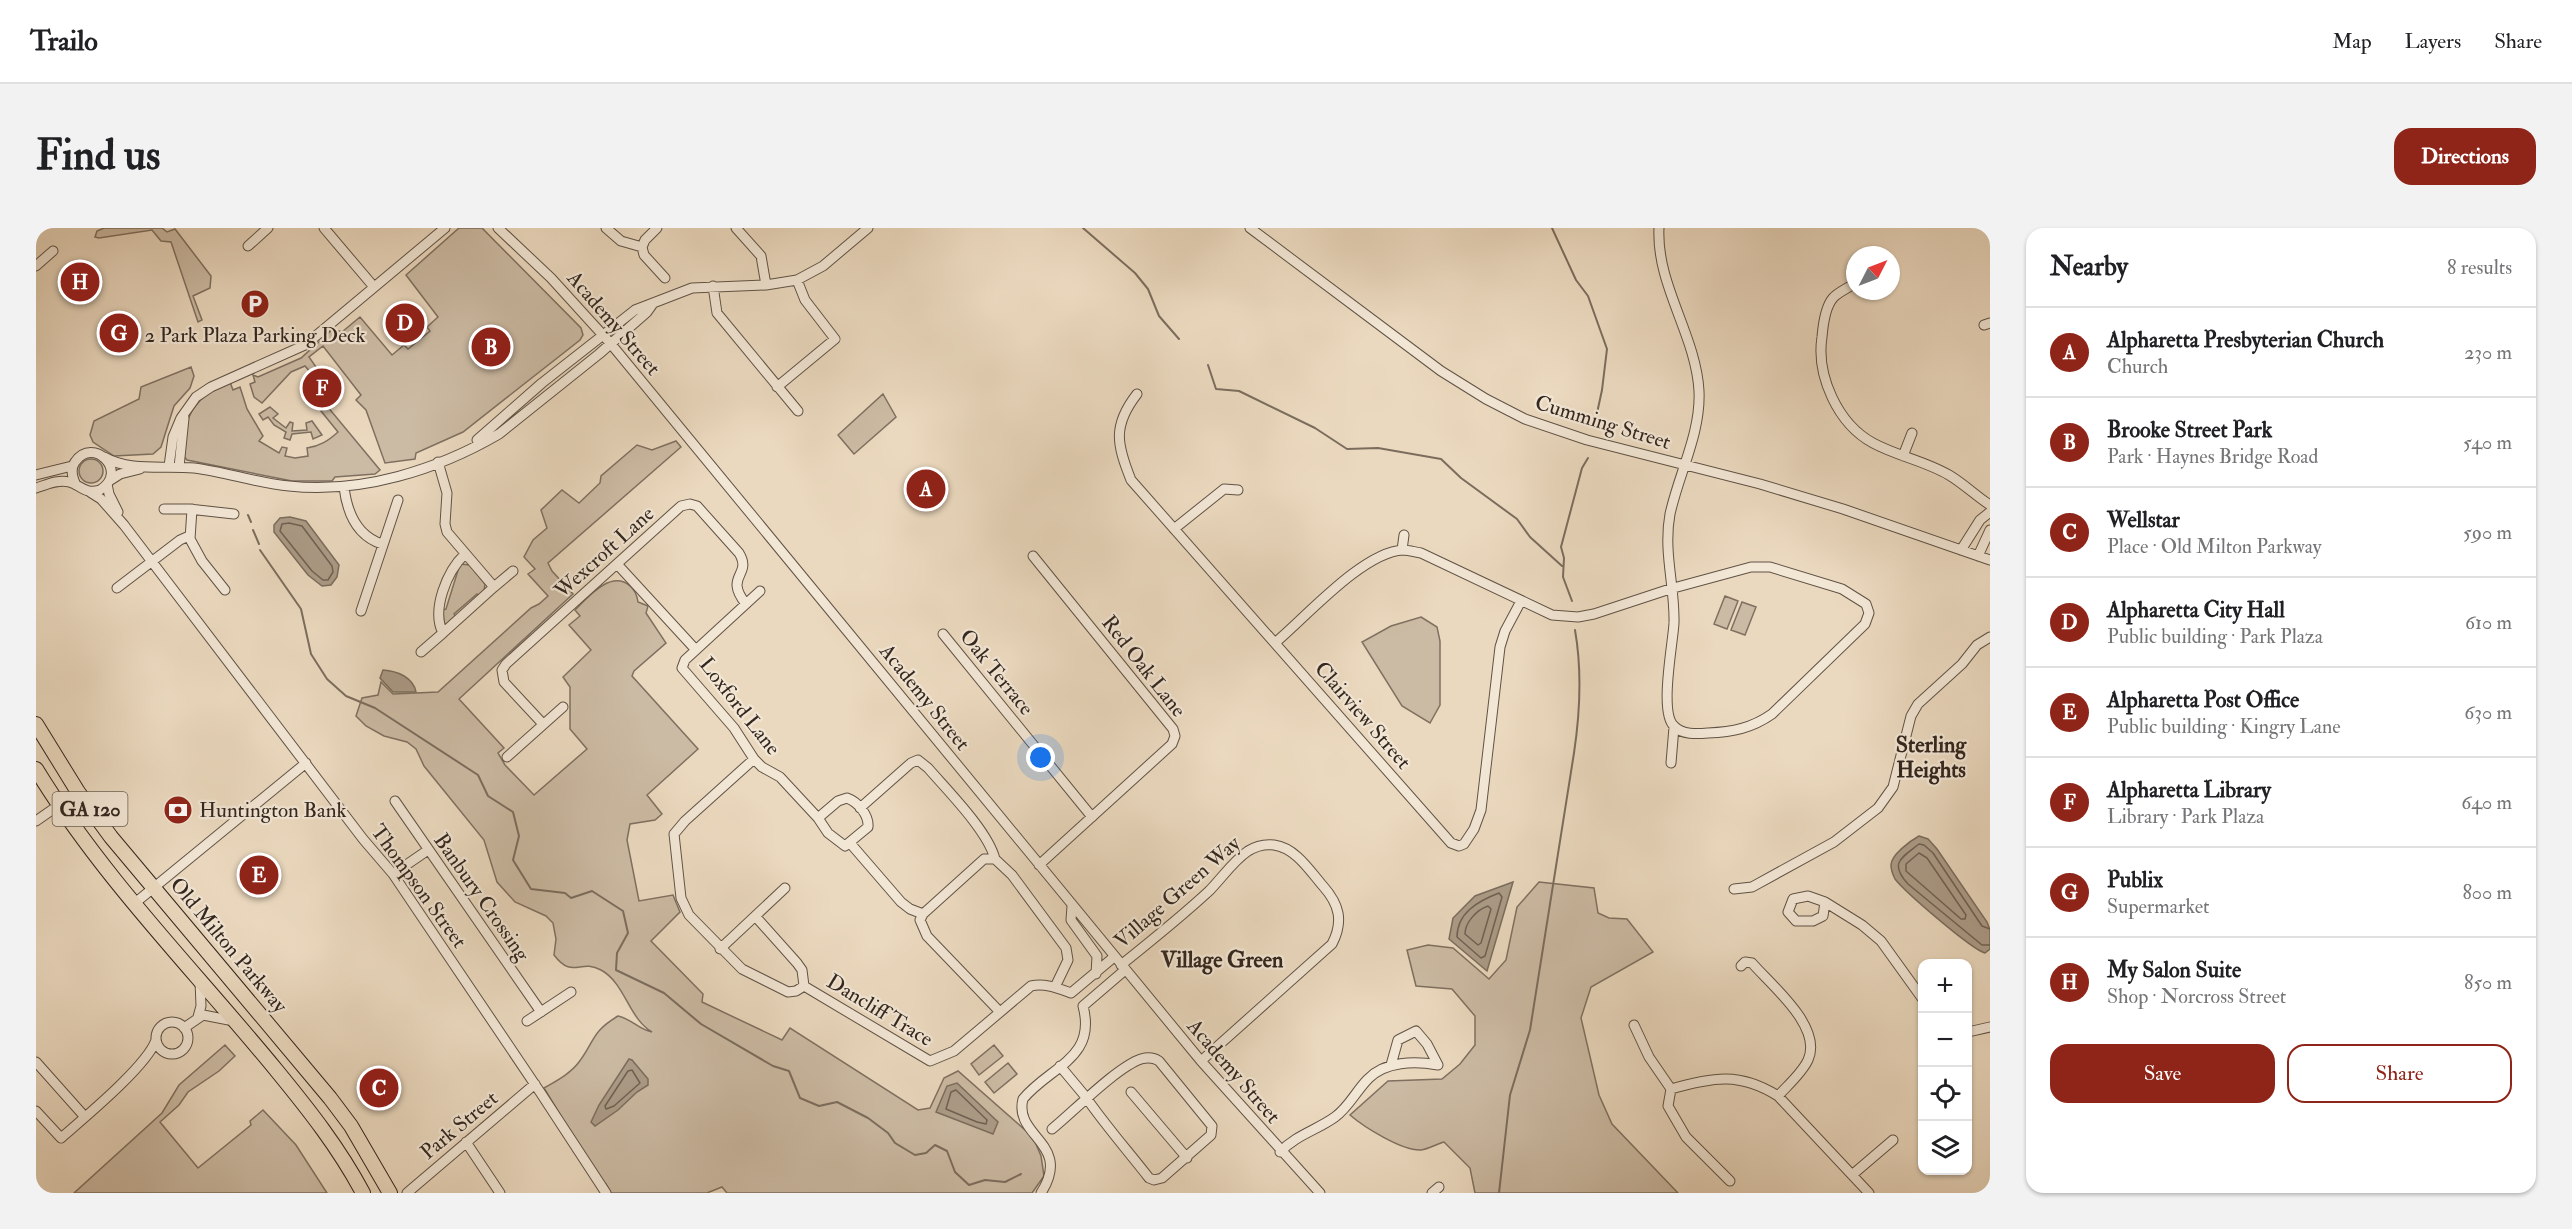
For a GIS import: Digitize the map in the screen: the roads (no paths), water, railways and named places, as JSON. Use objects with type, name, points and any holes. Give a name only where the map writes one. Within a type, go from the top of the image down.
[{"type":"highway","name":"Old Milton Parkway","points":[[36,724],[88,807],[153,888],[330,1098],[351,1126],[390,1193]]},
{"type":"highway","name":"Old Milton Parkway","points":[[36,769],[83,838],[331,1138],[363,1193]]},
{"type":"street","points":[[248,246],[268,228]]},
{"type":"street","points":[[324,228],[374,287]]},
{"type":"street","points":[[169,466],[173,437],[185,411],[196,397],[207,389],[305,345],[445,228]]},
{"type":"street","name":"Academy Street","points":[[498,228],[551,279],[611,344],[1200,1061],[1280,1152],[1320,1193]]},
{"type":"street","points":[[606,228],[621,241],[642,247]]},
{"type":"street","points":[[657,228],[645,240],[642,247],[644,255],[665,278]]},
{"type":"street","points":[[736,228],[761,256],[766,285]]},
{"type":"street","points":[[461,452],[490,430],[542,383],[629,314],[678,292],[713,286],[766,285],[796,280],[823,266],[868,228]]},
{"type":"street","name":"Cumming Street","points":[[1250,228],[1441,371],[1486,399],[1525,419],[1560,432],[1760,484],[1990,560]]},
{"type":"street","points":[[1276,642],[1366,564],[1383,555],[1402,550],[1421,553],[1552,615],[1578,617],[1594,614],[1670,589],[1751,567],[1770,567],[1842,589],[1866,604],[1869,614],[1865,624],[1772,714],[1759,723],[1736,731],[1704,734],[1686,733],[1674,727],[1670,720],[1668,708],[1674,621],[1670,589],[1666,549],[1668,530],[1696,423],[1699,390],[1694,361],[1662,263],[1659,228]]},
{"type":"street","points":[[36,266],[53,251]]},
{"type":"street","points":[[777,387],[836,339],[805,300],[796,280]]},
{"type":"street","points":[[713,286],[717,313],[798,411]]},
{"type":"street","points":[[1846,289],[1833,298],[1824,319],[1820,346],[1823,376],[1834,401],[1854,428],[1872,442],[1951,476],[1990,505]]},
{"type":"street","points":[[36,475],[72,466],[80,456],[86,453],[99,454],[119,464],[179,467],[287,486],[344,487],[384,480],[438,462],[499,434],[611,344],[652,305]]},
{"type":"street","name":"Clairview Street","points":[[1137,394],[1123,412],[1119,434],[1121,457],[1131,480],[1451,843],[1459,846],[1464,844],[1469,837],[1480,810],[1500,647],[1505,631],[1521,601]]},
{"type":"street","points":[[179,467],[185,411]]},
{"type":"street","points":[[1903,456],[1912,433]]},
{"type":"street","points":[[105,457],[111,468],[108,483]]},
{"type":"street","points":[[438,462],[447,492],[445,524],[447,532],[494,587]]},
{"type":"street","points":[[72,466],[76,485]]},
{"type":"street","points":[[36,488],[60,481],[90,492],[100,490],[120,474],[154,466]]},
{"type":"street","name":"Thompson Street","points":[[108,483],[111,499],[124,525]]},
{"type":"street","points":[[344,487],[347,505],[354,520],[362,532],[373,541],[382,544]]},
{"type":"street","points":[[1174,529],[1224,489],[1238,490]]},
{"type":"street","name":"Thompson Street","points":[[90,492],[101,499],[124,525],[363,839],[393,874],[606,1193]]},
{"type":"street","points":[[361,611],[398,500]]},
{"type":"street","name":"Wexcroft Lane","points":[[543,724],[504,682],[502,670],[681,506],[690,504],[697,506],[744,561],[744,569],[736,581],[737,593],[746,604]]},
{"type":"street","points":[[164,509],[192,509],[234,514]]},
{"type":"street","points":[[192,509],[189,537],[202,561],[225,590]]},
{"type":"street","points":[[1961,550],[1980,520],[1990,512]]},
{"type":"street","points":[[1978,556],[1990,530]]},
{"type":"street","points":[[1402,550],[1404,535]]},
{"type":"street","points":[[117,588],[180,540],[189,537]]},
{"type":"street","points":[[443,633],[438,624],[438,613],[452,569],[465,554]]},
{"type":"street","name":"Red Oak Lane","points":[[1034,556],[1173,729],[1175,736],[1172,744],[1039,866]]},
{"type":"street","points":[[617,564],[696,650]]},
{"type":"street","points":[[421,652],[513,571]]},
{"type":"street","name":"Loxford Lane","points":[[760,591],[685,660],[682,668],[734,728],[754,759],[762,767],[780,777],[840,844],[845,846],[850,843],[901,902],[910,909],[923,914]]},
{"type":"street","name":"Oak Terrace","points":[[943,634],[1092,817]]},
{"type":"street","points":[[1734,889],[1752,887],[1824,848],[1850,831],[1878,808],[1893,787],[1911,716],[1918,704],[1962,664],[1977,645],[1990,637]]},
{"type":"street","points":[[507,757],[563,707]]},
{"type":"street","points":[[1671,763],[1674,727]]},
{"type":"street","name":"Dancliff Trace","points":[[754,759],[685,820],[674,834],[673,845],[683,906],[720,949],[750,974],[788,992],[796,991],[804,986]]},
{"type":"street","points":[[860,808],[911,763],[918,760],[928,768],[983,835],[995,859],[1012,875],[1066,948],[1068,960],[1055,987]]},
{"type":"street","points":[[135,903],[306,763]]},
{"type":"street","points":[[818,818],[841,799],[852,800],[866,816],[868,827],[850,843]]},
{"type":"street","name":"Banbury Crossing","points":[[395,801],[541,1012]]},
{"type":"street","points":[[36,821],[59,805]]},
{"type":"street","name":"Village Green Way","points":[[1123,968],[1210,890],[1243,854],[1256,847],[1274,845],[1290,851],[1331,895],[1338,906],[1340,919],[1338,933],[1332,944],[1200,1061]]},
{"type":"street","points":[[393,874],[428,850]]},
{"type":"street","points":[[995,859],[984,859],[923,914],[921,924],[927,936],[999,1011]]},
{"type":"street","points":[[720,949],[784,888]]},
{"type":"street","points":[[1825,902],[1881,940],[1918,991]]},
{"type":"street","points":[[1072,906],[1071,920],[1097,956],[1096,974]]},
{"type":"street","name":"Dancliff Trace","points":[[755,916],[802,970],[804,986]]},
{"type":"street","name":"Dancliff Trace","points":[[804,986],[930,1061],[954,1051],[1030,986],[1039,984],[1071,993],[1114,957]]},
{"type":"street","points":[[1741,966],[1746,962],[1752,963],[1803,1020],[1810,1034],[1811,1049],[1804,1065],[1778,1096]]},
{"type":"street","points":[[1041,1193],[1050,1178],[1049,1153],[1025,1122],[1020,1109],[1023,1099],[1082,1045],[1086,1017],[1083,1006],[1123,968]]},
{"type":"street","points":[[198,1017],[201,1006],[200,981]]},
{"type":"street","points":[[527,1021],[571,992]]},
{"type":"street","points":[[184,1028],[198,1017],[209,1015],[236,1022]]},
{"type":"street","points":[[36,1111],[61,1138],[149,1053],[158,1030],[166,1023],[176,1022],[184,1028],[188,1037],[183,1050],[174,1054],[164,1052],[158,1047],[156,1040]]},
{"type":"street","points":[[1634,1025],[1648,1057],[1671,1089],[1668,1106],[1686,1137],[1730,1181]]},
{"type":"street","points":[[1972,1031],[1990,1027]]},
{"type":"street","points":[[1280,1152],[1294,1139],[1337,1116],[1377,1071],[1391,1065],[1423,1062],[1438,1065],[1428,1044],[1416,1031],[1398,1040],[1391,1065]]},
{"type":"street","points":[[1811,1049],[1822,1052]]},
{"type":"street","points":[[137,1066],[164,1052]]},
{"type":"street","points":[[1052,1130],[1087,1100],[1130,1064],[1147,1057],[1159,1061],[1212,1126],[1211,1135],[1207,1141],[1162,1178],[1154,1180],[1149,1178],[1087,1100],[1060,1066]]},
{"type":"street","points":[[36,1062],[85,1117]]},
{"type":"street","points":[[1671,1089],[1720,1078],[1752,1082],[1778,1096],[1869,1193]]},
{"type":"street","name":"Park Street","points":[[407,1193],[535,1084]]},
{"type":"street","points":[[1131,1092],[1186,1158]]},
{"type":"street","points":[[1852,1174],[1893,1140]]},
{"type":"street","points":[[466,1142],[500,1193]]},
{"type":"water","points":[[290,517],[306,521],[339,565],[337,577],[331,585],[322,586],[308,575],[274,532],[274,525],[280,518]]},
{"type":"water","points":[[383,670],[404,676],[412,682],[416,692],[393,692],[380,678]]},
{"type":"water","points":[[1919,836],[1928,839],[1937,849],[1987,922],[1990,930],[1990,949],[1985,953],[1966,942],[1938,919],[1895,879],[1891,865],[1894,857]]},
{"type":"water","points":[[1513,882],[1487,971],[1449,939],[1453,918],[1475,896]]},
{"type":"water","points":[[629,1059],[648,1079],[648,1085],[595,1126],[591,1122],[599,1105]]},
{"type":"water","points":[[957,1083],[998,1122],[993,1134],[936,1112],[947,1086]]},
{"type":"waterway","points":[[1083,228],[1135,273],[1148,289],[1159,316],[1179,339]]},
{"type":"waterway","points":[[1552,228],[1576,280],[1588,296],[1607,349],[1602,390],[1594,427]]},
{"type":"waterway","points":[[1208,365],[1216,389],[1239,391],[1315,428],[1347,449],[1378,448],[1441,459],[1461,478],[1517,519],[1530,537],[1562,566]]},
{"type":"waterway","points":[[1572,601],[1563,577],[1564,558],[1561,547],[1582,468],[1588,458]]},
{"type":"waterway","points":[[248,515],[251,522]]},
{"type":"waterway","points":[[253,530],[259,544]]},
{"type":"waterway","points":[[260,550],[301,609],[311,654],[327,679],[346,696],[375,708],[478,775],[488,796],[513,812],[519,836],[513,860],[531,889],[565,893],[571,898],[592,891],[623,911],[628,933],[617,953],[616,970],[664,993],[701,1024],[773,1066],[789,1071],[800,1098],[819,1106],[837,1102],[868,1118],[888,1133],[895,1143],[915,1155],[926,1153],[935,1145],[947,1151],[955,1172],[969,1185],[985,1180],[1005,1182],[1021,1174]]},
{"type":"waterway","points":[[1499,1193],[1510,1095],[1530,1030],[1576,738],[1579,676],[1575,630]]},
{"type":"place","name":"My Salon Suite","points":[[80,282]]},
{"type":"place","name":"2 Park Plaza Parking Deck","points":[[255,304]]},
{"type":"place","name":"Alpharetta City Hall","points":[[405,323]]},
{"type":"place","name":"Publix","points":[[119,333]]},
{"type":"place","name":"Brooke Street Park","points":[[491,347]]},
{"type":"place","name":"Alpharetta Library","points":[[322,388]]},
{"type":"place","name":"Alpharetta Presbyterian Church","points":[[926,489]]},
{"type":"place","name":"Huntington Bank","points":[[178,810]]},
{"type":"place","name":"Alpharetta Post Office","points":[[259,875]]},
{"type":"place","name":"Wellstar","points":[[379,1088]]},
{"type":"district","name":"Sterling Heights","points":[[1931,756]]},
{"type":"district","name":"Village Green","points":[[1222,959]]}]
